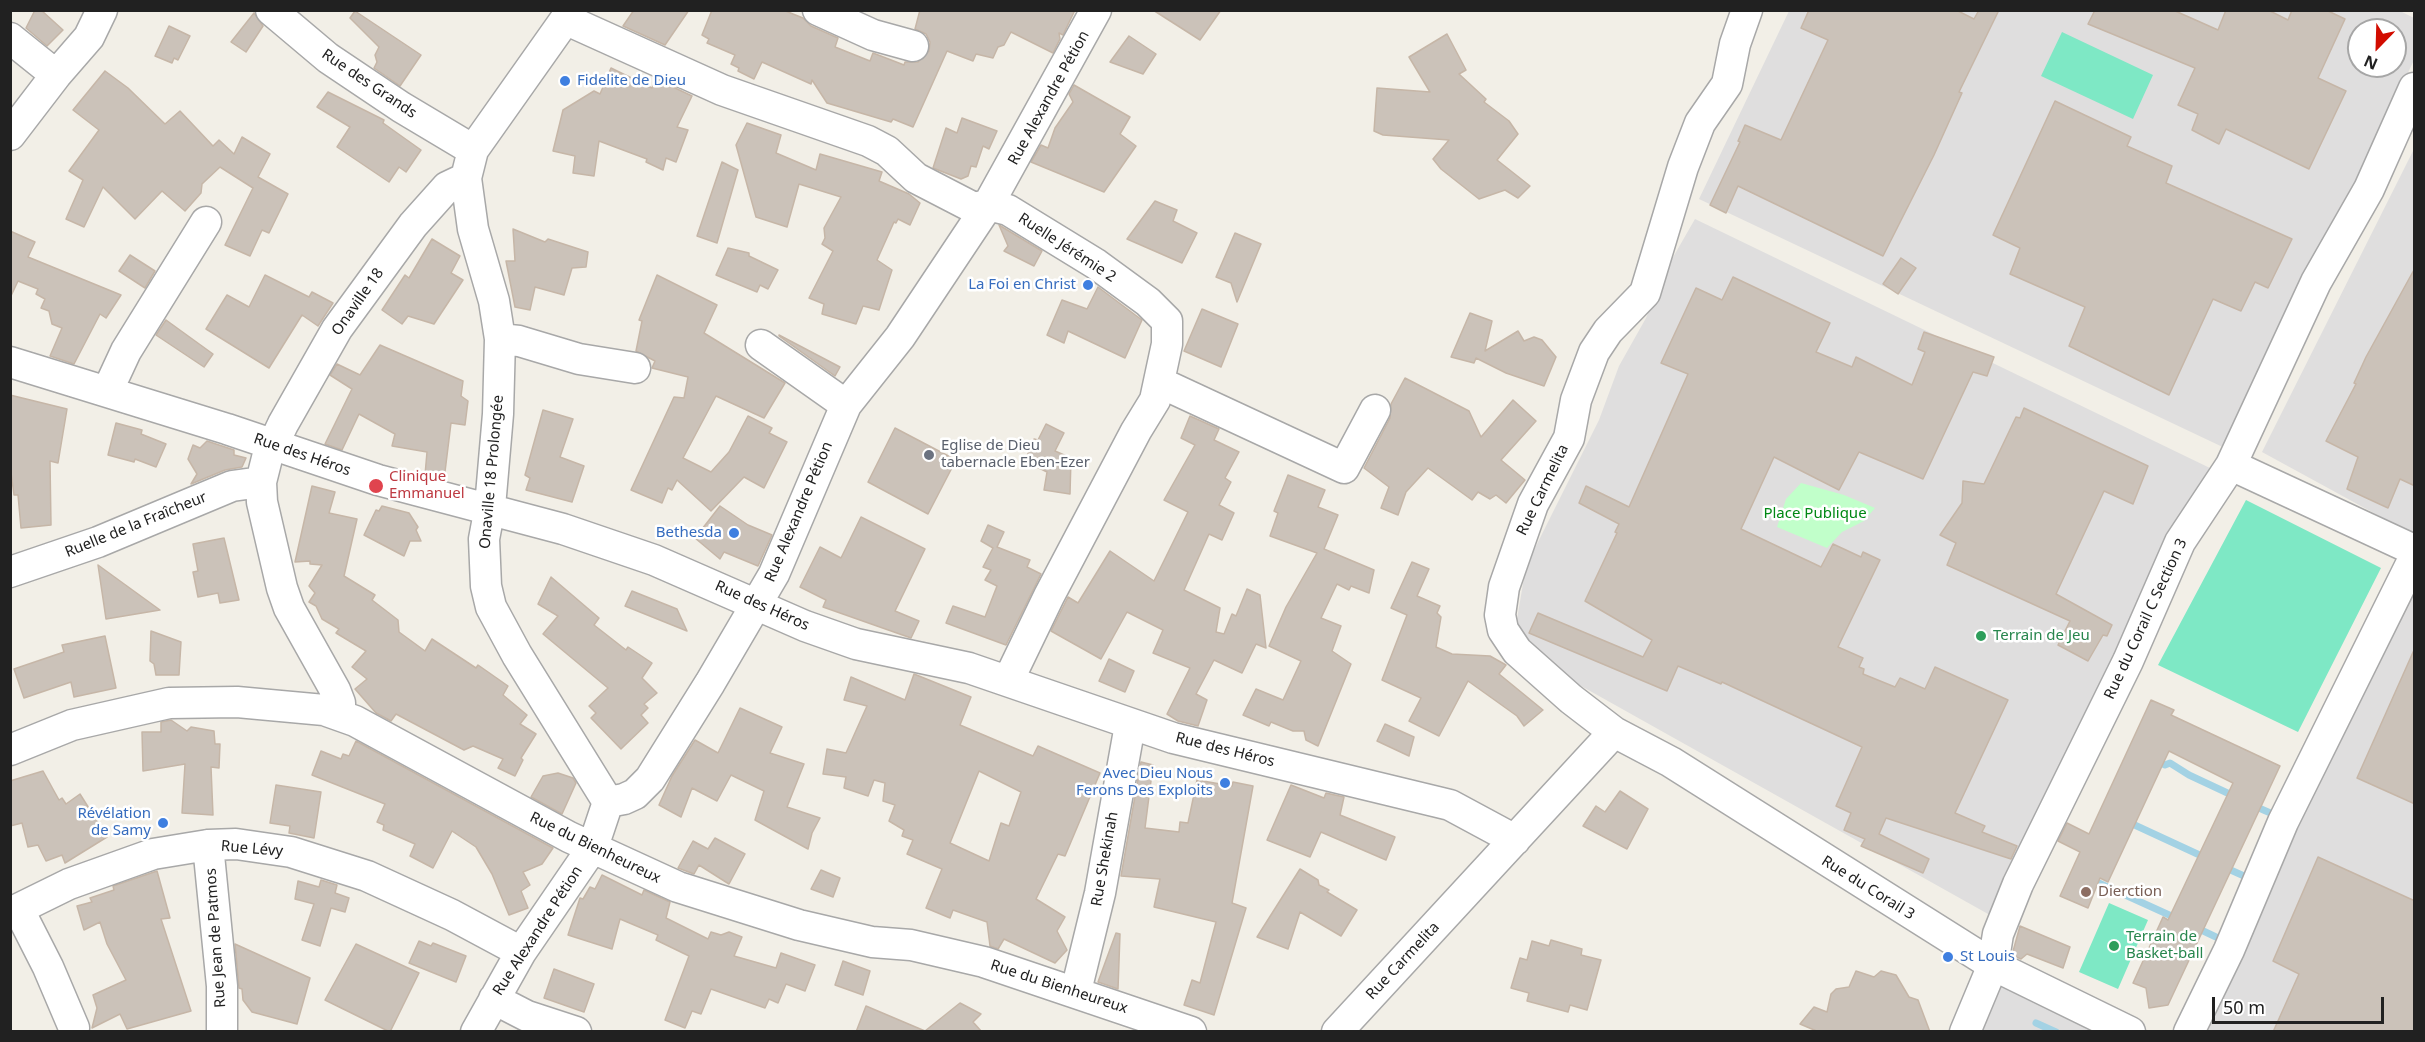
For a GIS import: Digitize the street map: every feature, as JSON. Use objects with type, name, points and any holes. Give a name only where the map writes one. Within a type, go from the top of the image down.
[{"type":"street","points":[[10,135],[56,75],[89,37],[102,10]]},
{"type":"street","name":"Rue des Grands","points":[[271,10],[328,58],[401,107],[470,164]]},
{"type":"street","points":[[818,10],[873,35],[913,46]]},
{"type":"street","name":"Rue Alexandre Pétion","points":[[476,1032],[521,952],[593,847],[603,824],[608,802],[624,799],[634,794],[650,779],[758,604],[846,405],[900,337],[988,206],[1096,10]]},
{"type":"street","name":"Rue Carmelita","points":[[1336,1032],[1614,732],[1571,699],[1517,651],[1503,630],[1500,615],[1504,587],[1533,504],[1569,438],[1576,400],[1594,352],[1608,330],[1645,292],[1683,166],[1700,123],[1727,84],[1735,44],[1747,10]]},
{"type":"street","name":"Onaville 18","points":[[261,482],[273,445],[337,330],[390,255],[470,164],[570,15]]},
{"type":"street","name":"Ruelle Jérémie 2","points":[[570,15],[722,90],[868,141],[887,151],[916,178],[941,193],[974,208],[988,206],[1008,210],[1040,228],[1148,302],[1167,321],[1167,344],[1161,383],[1155,400],[1136,431],[1049,596],[1009,679]]},
{"type":"street","points":[[10,38],[56,75]]},
{"type":"street","name":"Rue du Corail C Section 3","points":[[1965,1032],[1993,965],[1998,934],[2018,884],[2128,661],[2180,542],[2231,465],[2316,282],[2369,189],[2415,88]]},
{"type":"street","name":"Onaville 18 Prolongée","points":[[470,164],[473,229],[494,301],[500,339],[501,376],[484,539],[491,607],[523,664],[608,802]]},
{"type":"street","points":[[107,392],[126,351],[206,222]]},
{"type":"street","points":[[500,339],[519,341],[579,359],[634,368]]},
{"type":"street","points":[[761,345],[846,405]]},
{"type":"street","name":"Rue des Héros","points":[[10,362],[378,480],[489,507],[654,560],[805,626],[856,644],[969,668],[1009,679],[1130,725],[1450,805],[1515,840]]},
{"type":"street","points":[[1161,383],[1344,468],[1375,410]]},
{"type":"street","points":[[2231,465],[2415,550]]},
{"type":"street","points":[[261,482],[262,502],[288,608],[335,690],[340,702],[340,714]]},
{"type":"street","name":"Ruelle de la Fraîcheur","points":[[10,572],[98,542],[232,486],[261,482]]},
{"type":"street","points":[[2188,1032],[2229,950],[2283,822],[2415,558]]},
{"type":"street","name":"Rue du Bienheureux","points":[[10,750],[72,725],[169,703],[237,702],[324,710],[340,714],[482,792],[678,887],[789,922],[872,942],[938,951],[1076,992],[1191,1032]]},
{"type":"street","name":"Rue Shekinah","points":[[1076,992],[1100,892],[1130,725]]},
{"type":"street","name":"Rue du Corail 3","points":[[1614,732],[1671,762],[1993,965],[2130,1032]]},
{"type":"street","name":"Rue Lévy","points":[[15,912],[69,884],[153,854],[208,845],[268,847],[368,876],[452,915],[521,952]]},
{"type":"street","name":"Rue Jean de Patmos","points":[[208,845],[222,986],[222,1032]]},
{"type":"street","points":[[15,912],[48,968],[74,1028]]},
{"type":"street","points":[[494,999],[526,1016],[576,1032]]},
{"type":"shaded area","points":[[2398,10],[2414,18],[2414,60],[2407,75],[2407,18],[2347,18],[2347,78],[2405,78],[2229,450],[1699,199],[1789,11]]},
{"type":"shaded area","points":[[2414,149],[2414,535],[2262,452]]},
{"type":"shaded area","points":[[1695,219],[2212,469],[1997,919],[1549,668],[1527,644],[1516,625],[1526,566],[1599,420],[1619,366],[1646,318],[1668,266]]},
{"type":"shaded area","points":[[2414,587],[2414,1031],[2197,1031]]},
{"type":"shaded area","points":[[2004,968],[2143,1032],[1977,1032]]},
{"type":"green space","points":[[2062,32],[2153,75],[2133,119],[2041,76]]},
{"type":"green space","name":"Place Publique","points":[[1801,483],[1844,495],[1875,508],[1864,521],[1842,532],[1827,548],[1777,527],[1786,499]]},
{"type":"green space","points":[[2246,500],[2381,568],[2298,732],[2158,665]]},
{"type":"green space","name":"Terrain de Basket-ball","points":[[2109,903],[2148,920],[2118,989],[2079,972]]},
{"type":"building","points":[[35,10],[41,10],[63,30],[47,46],[26,28]]},
{"type":"building","points":[[634,10],[689,10],[665,45],[623,26]]},
{"type":"building","points":[[712,10],[783,10],[803,18],[811,26],[838,38],[835,47],[870,61],[873,53],[904,65],[905,62],[918,62],[929,51],[930,42],[926,34],[915,29],[920,10],[1075,10],[1063,35],[1059,33],[1060,39],[1053,53],[1011,32],[1004,45],[998,47],[993,58],[976,54],[973,61],[947,51],[913,127],[893,119],[891,122],[827,103],[812,80],[811,84],[762,62],[754,79],[738,71],[739,68],[731,64],[735,55],[707,43],[709,39],[702,35]]},
{"type":"building","points":[[1153,10],[1221,10],[1200,40]]},
{"type":"building","points":[[1809,10],[1956,10],[1974,19],[1979,10],[1999,10],[1959,92],[1962,93],[1934,155],[1883,256],[1738,186],[1726,213],[1710,205],[1740,142],[1738,141],[1745,125],[1781,140],[1828,40],[1801,28]]},
{"type":"building","points":[[2095,10],[2173,10],[2218,30],[2226,10],[2268,10],[2288,20],[2292,10],[2326,10],[2345,19],[2318,78],[2346,91],[2309,169],[2226,129],[2219,144],[2192,130],[2198,114],[2178,105],[2195,68],[2088,24]]},
{"type":"building","points":[[355,11],[421,55],[400,86],[374,68],[377,62],[375,55],[379,47],[350,18]]},
{"type":"building","points":[[254,13],[263,26],[246,52],[231,42]]},
{"type":"building","points":[[169,26],[190,36],[178,60],[174,58],[172,63],[155,56]]},
{"type":"building","points":[[1447,34],[1466,70],[1459,74],[1486,99],[1484,102],[1509,121],[1518,134],[1497,160],[1530,186],[1518,198],[1505,190],[1479,199],[1441,169],[1433,159],[1449,140],[1383,135],[1374,131],[1377,88],[1430,92],[1409,57]]},
{"type":"building","points":[[1129,36],[1156,54],[1143,74],[1110,62]]},
{"type":"building","points":[[611,68],[652,88],[656,79],[692,96],[677,127],[688,130],[676,162],[666,158],[663,170],[646,162],[647,159],[599,141],[594,176],[573,173],[575,156],[553,151],[563,110],[594,91],[600,94]]},
{"type":"building","points":[[105,71],[128,88],[165,124],[180,111],[213,146],[219,140],[234,154],[242,137],[270,154],[258,177],[288,194],[269,233],[262,230],[250,256],[225,245],[253,188],[220,167],[202,184],[201,193],[185,211],[162,191],[135,219],[103,187],[84,227],[66,219],[83,180],[69,171],[99,130],[73,110]]},
{"type":"building","points":[[1074,85],[1130,117],[1120,134],[1136,146],[1104,192],[1031,162],[1041,145],[1048,148],[1055,128],[1073,102],[1069,94]]},
{"type":"building","points":[[328,92],[384,120],[383,123],[421,150],[406,172],[399,167],[389,182],[337,147],[350,127],[317,107]]},
{"type":"building","points":[[2055,101],[2131,137],[2127,146],[2172,166],[2166,183],[2292,239],[2268,288],[2255,282],[2241,311],[2213,299],[2169,395],[2069,346],[2085,307],[2010,274],[2020,248],[1993,235]]},
{"type":"building","points":[[962,118],[997,131],[989,149],[983,146],[976,167],[971,166],[968,176],[961,179],[933,168],[946,128],[957,133]]},
{"type":"building","points":[[747,123],[781,135],[776,153],[816,170],[820,154],[882,172],[879,181],[909,194],[920,203],[910,225],[898,219],[896,223],[894,222],[877,260],[892,270],[879,310],[863,306],[856,324],[822,314],[824,304],[809,298],[833,251],[822,244],[825,238],[824,228],[841,197],[799,184],[787,227],[756,217],[736,145]]},
{"type":"building","points":[[722,162],[738,170],[717,243],[697,236]]},
{"type":"building","points":[[1155,201],[1177,210],[1173,221],[1197,233],[1182,263],[1127,239]]},
{"type":"building","points":[[999,225],[1042,251],[1034,266],[1004,251],[1008,246]]},
{"type":"building","points":[[513,229],[545,242],[548,239],[588,252],[586,267],[572,268],[564,295],[535,287],[530,310],[515,307],[506,261],[515,261]]},
{"type":"building","points":[[10,231],[35,242],[28,257],[121,295],[106,318],[100,314],[74,364],[50,356],[62,328],[52,324],[49,311],[41,308],[45,299],[36,294],[38,289],[18,281],[10,298]]},
{"type":"building","points":[[1235,233],[1261,244],[1237,302],[1231,283],[1216,277]]},
{"type":"building","points":[[432,239],[460,256],[451,273],[463,280],[434,324],[408,316],[402,324],[382,310],[405,275],[409,278]]},
{"type":"building","points":[[728,248],[749,253],[749,256],[778,270],[768,289],[760,285],[757,292],[716,275]]},
{"type":"building","points":[[130,255],[155,271],[145,288],[119,271]]},
{"type":"building","points":[[1901,258],[1916,268],[1898,294],[1883,284]]},
{"type":"building","points":[[2415,268],[2415,486],[2400,479],[2388,508],[2347,489],[2358,457],[2326,441],[2356,384],[2354,383],[2366,357]]},
{"type":"building","points":[[265,275],[309,297],[312,292],[333,303],[318,326],[302,315],[269,368],[206,329],[227,295],[249,307]]},
{"type":"building","points":[[657,275],[717,305],[704,333],[785,383],[764,418],[716,396],[683,458],[711,472],[729,452],[748,416],[772,428],[769,433],[787,442],[764,488],[744,477],[711,511],[677,480],[672,490],[668,488],[662,503],[631,490],[674,397],[684,398],[688,377],[652,368],[655,361],[636,351],[642,321],[639,320]]},
{"type":"building","points":[[1733,277],[1830,323],[1816,352],[1852,367],[1856,357],[1912,385],[1925,352],[1918,349],[1924,332],[1994,357],[1987,376],[1973,372],[1923,479],[1859,452],[1839,490],[1774,457],[1741,529],[1821,567],[1833,544],[1861,557],[1863,552],[1880,560],[1838,647],[1863,658],[1859,667],[1864,669],[1863,674],[1895,687],[1900,678],[1925,689],[1935,667],[2008,700],[1955,813],[1985,826],[1982,832],[2017,846],[2011,859],[1886,818],[1879,834],[1929,859],[1923,873],[1861,846],[1865,839],[1844,830],[1851,813],[1836,806],[1862,747],[1722,682],[1721,684],[1678,666],[1667,691],[1529,633],[1538,613],[1643,657],[1652,640],[1585,601],[1617,533],[1615,532],[1619,524],[1579,503],[1586,486],[1629,507],[1688,374],[1661,363],[1696,288],[1722,300]]},
{"type":"building","points":[[1098,287],[1142,320],[1125,358],[1068,331],[1064,343],[1047,335],[1062,300],[1087,309]]},
{"type":"building","points":[[1202,309],[1238,324],[1221,367],[1184,351]]},
{"type":"building","points":[[1470,313],[1492,321],[1485,351],[1518,331],[1524,341],[1534,337],[1542,340],[1556,357],[1544,386],[1506,373],[1476,358],[1474,363],[1451,357]]},
{"type":"building","points":[[166,320],[213,354],[204,367],[156,335]]},
{"type":"building","points":[[779,336],[840,367],[835,376]]},
{"type":"building","points":[[380,345],[463,381],[461,396],[468,401],[465,425],[451,423],[444,480],[425,475],[427,452],[392,446],[395,434],[359,414],[342,450],[325,444],[352,389],[330,375],[337,364],[360,375]]},
{"type":"building","points":[[1405,378],[1469,411],[1481,437],[1513,400],[1536,421],[1501,460],[1525,480],[1506,503],[1496,495],[1490,499],[1478,492],[1472,500],[1428,468],[1406,492],[1398,515],[1381,508],[1389,487],[1364,468],[1390,418],[1391,404]]},
{"type":"building","points":[[10,395],[67,409],[58,463],[50,461],[51,525],[21,528],[18,495],[14,495],[10,465]]},
{"type":"building","points":[[2024,408],[2148,466],[2133,504],[2104,491],[2056,594],[2112,625],[2107,636],[2103,635],[2088,661],[2058,645],[2070,621],[1947,565],[1956,543],[1940,535],[1962,503],[1963,481],[1984,484],[2016,417],[2020,418]]},
{"type":"building","points":[[543,410],[573,419],[560,457],[584,466],[572,502],[526,490],[530,478],[525,475]]},
{"type":"building","points":[[1190,416],[1219,429],[1214,440],[1239,452],[1225,478],[1231,482],[1219,505],[1234,513],[1222,540],[1209,534],[1184,590],[1220,608],[1216,632],[1224,634],[1232,614],[1236,616],[1247,589],[1260,595],[1266,648],[1256,644],[1242,673],[1214,660],[1196,694],[1207,700],[1198,726],[1178,721],[1167,714],[1190,668],[1153,653],[1163,630],[1127,612],[1101,659],[1051,631],[1068,597],[1078,603],[1110,551],[1154,581],[1188,512],[1164,500],[1195,445],[1181,438]]},
{"type":"building","points":[[116,423],[142,430],[141,434],[166,444],[156,467],[135,459],[134,462],[108,455]]},
{"type":"building","points":[[1046,424],[1064,433],[1055,451],[1071,458],[1070,494],[1044,490],[1047,472],[1025,461],[1034,439],[1038,440]]},
{"type":"building","points":[[895,428],[956,460],[928,514],[868,482]]},
{"type":"building","points":[[207,441],[234,450],[234,455],[246,458],[242,467],[225,470],[191,484],[197,474],[188,459],[193,445],[200,448]]},
{"type":"building","points":[[1288,475],[1325,490],[1318,507],[1338,515],[1324,549],[1374,570],[1369,593],[1351,586],[1349,590],[1337,584],[1321,618],[1341,626],[1332,651],[1351,664],[1318,746],[1306,740],[1304,731],[1293,731],[1271,722],[1269,726],[1243,715],[1256,689],[1283,700],[1301,661],[1269,646],[1286,607],[1317,553],[1270,536],[1278,513],[1274,511]]},
{"type":"building","points":[[312,486],[335,492],[329,513],[357,519],[344,576],[375,595],[372,600],[398,620],[399,632],[425,651],[432,639],[476,668],[478,665],[508,686],[503,695],[527,715],[520,724],[536,734],[521,758],[523,760],[515,776],[498,768],[503,759],[473,746],[464,750],[396,714],[391,721],[376,713],[355,689],[367,679],[352,667],[366,651],[336,633],[339,629],[322,619],[316,606],[309,602],[315,593],[309,586],[322,565],[310,564],[310,561],[295,562]]},
{"type":"building","points":[[382,506],[409,513],[418,527],[416,530],[421,541],[410,541],[404,556],[364,535],[376,510],[379,511]]},
{"type":"building","points":[[720,506],[748,525],[772,535],[758,566],[724,552],[720,559],[695,538]]},
{"type":"building","points":[[861,517],[925,549],[895,611],[919,621],[911,638],[823,607],[826,600],[800,587],[820,547],[841,558]]},
{"type":"building","points":[[988,525],[1004,532],[997,547],[1030,560],[1027,567],[1041,574],[1006,645],[946,623],[953,606],[985,617],[997,586],[985,580],[991,570],[983,567],[993,548],[981,541]]},
{"type":"building","points":[[224,538],[239,600],[220,603],[218,593],[198,597],[193,572],[198,571],[193,544]]},
{"type":"building","points":[[1412,562],[1429,569],[1417,596],[1440,606],[1437,613],[1441,617],[1436,647],[1452,654],[1490,656],[1506,665],[1499,674],[1543,710],[1524,726],[1517,716],[1468,681],[1439,736],[1409,721],[1421,698],[1382,680],[1407,615],[1391,608]]},
{"type":"building","points":[[98,565],[160,610],[106,619]]},
{"type":"building","points":[[551,577],[599,618],[594,625],[626,650],[628,647],[652,663],[642,678],[657,693],[644,704],[648,708],[641,715],[648,723],[621,749],[591,718],[596,713],[589,706],[608,688],[543,634],[558,616],[538,604]]},
{"type":"building","points":[[632,591],[677,609],[687,631],[625,606]]},
{"type":"building","points":[[151,631],[181,642],[179,675],[156,675],[154,664],[150,661]]},
{"type":"building","points":[[105,636],[116,688],[74,697],[71,682],[24,698],[14,669],[64,652],[62,645]]},
{"type":"building","points":[[2415,650],[2415,804],[2357,778]]},
{"type":"building","points":[[1109,659],[1134,671],[1125,692],[1099,681]]},
{"type":"building","points":[[914,674],[971,697],[960,725],[1033,756],[1038,746],[1100,773],[1065,856],[1058,854],[1036,899],[1065,917],[1057,931],[1067,950],[1055,963],[1004,939],[998,949],[990,946],[987,922],[953,910],[950,918],[926,908],[942,869],[907,854],[913,840],[902,836],[904,830],[889,821],[895,805],[883,801],[885,783],[874,780],[868,796],[844,788],[846,777],[823,774],[827,749],[846,753],[867,706],[844,700],[851,677],[905,700]],"holes":[[[979,771],[1021,792],[1009,826],[1001,823],[989,861],[950,843]]]},
{"type":"building","points":[[2151,700],[2174,710],[2171,715],[2280,766],[2168,1005],[2149,1008],[2146,988],[2133,983],[2163,917],[2168,920],[2233,783],[2169,751],[2108,882],[2100,878],[2088,908],[2060,896],[2080,852],[2058,841],[2067,823],[2089,834]]},
{"type":"building","points":[[740,708],[782,727],[770,753],[804,764],[787,807],[820,818],[812,833],[808,849],[755,820],[764,791],[731,775],[717,801],[692,788],[681,817],[659,805],[672,776],[695,740],[718,753]]},
{"type":"building","points":[[171,720],[187,731],[191,727],[214,731],[215,744],[220,744],[219,768],[211,767],[213,815],[182,813],[185,764],[143,771],[142,732],[161,732],[161,722]]},
{"type":"building","points":[[1385,724],[1414,737],[1409,756],[1377,741]]},
{"type":"building","points":[[356,741],[553,848],[542,864],[523,872],[530,885],[521,891],[528,908],[509,915],[492,874],[476,847],[452,831],[433,868],[410,856],[415,844],[383,830],[384,825],[377,822],[385,804],[312,775],[321,751],[341,759],[343,754],[349,756]]},
{"type":"building","points":[[1141,762],[1153,765],[1145,828],[1179,832],[1180,822],[1188,823],[1197,780],[1232,786],[1233,782],[1253,786],[1232,903],[1246,908],[1214,1015],[1184,1005],[1192,980],[1200,983],[1216,922],[1154,907],[1160,879],[1121,876]]},
{"type":"building","points":[[43,771],[59,800],[62,798],[66,804],[80,794],[107,837],[65,863],[62,855],[46,861],[38,845],[28,847],[22,823],[10,826],[10,781]]},
{"type":"building","points":[[558,773],[573,778],[576,783],[562,814],[531,797],[543,776]]},
{"type":"building","points":[[276,785],[321,792],[314,838],[289,833],[290,826],[270,823]]},
{"type":"building","points":[[1291,785],[1324,798],[1326,793],[1344,797],[1340,815],[1395,837],[1386,860],[1321,832],[1310,857],[1267,840]]},
{"type":"building","points":[[1620,791],[1648,809],[1627,849],[1583,826],[1596,806],[1605,812]]},
{"type":"building","points":[[715,838],[745,854],[729,884],[699,865],[694,874],[678,868],[693,841],[708,849]]},
{"type":"building","points":[[2318,857],[2415,901],[2415,1032],[2273,1032],[2299,974],[2273,961]]},
{"type":"building","points":[[1300,869],[1318,880],[1319,885],[1329,890],[1327,892],[1357,910],[1341,936],[1300,912],[1288,949],[1257,937]]},
{"type":"building","points":[[821,870],[840,878],[833,897],[811,889]]},
{"type":"building","points":[[157,871],[170,918],[161,919],[191,1011],[127,1029],[120,1014],[92,1028],[97,1008],[93,995],[126,980],[107,944],[100,922],[84,930],[77,906],[92,902],[90,898],[114,890],[113,886]]},
{"type":"building","points":[[602,875],[642,895],[644,890],[670,902],[666,918],[708,939],[711,932],[721,935],[729,932],[742,937],[734,956],[776,968],[781,953],[815,965],[805,991],[786,984],[778,1003],[769,999],[765,1008],[711,989],[701,1014],[692,1011],[685,1028],[665,1020],[689,956],[656,940],[658,935],[620,919],[612,949],[568,935],[580,898],[583,899],[590,887],[595,889]]},
{"type":"building","points":[[321,880],[337,885],[335,893],[349,898],[345,912],[331,908],[320,946],[302,940],[314,904],[295,899],[298,881],[319,887]]},
{"type":"building","points":[[2020,926],[2070,947],[2063,968],[2027,954],[2021,959],[2012,955]]},
{"type":"building","points":[[1116,933],[1120,934],[1118,989],[1098,982]]},
{"type":"building","points":[[1551,940],[1582,949],[1581,955],[1601,960],[1587,1010],[1570,1005],[1568,1012],[1527,1001],[1529,993],[1511,988],[1520,958],[1527,960],[1532,941],[1549,946]]},
{"type":"building","points":[[419,941],[431,946],[433,943],[466,956],[456,982],[409,963]]},
{"type":"building","points":[[235,944],[310,978],[297,1024],[252,1012],[243,1000],[242,989],[239,988]]},
{"type":"building","points":[[356,944],[419,973],[390,1032],[325,1000]]},
{"type":"building","points":[[843,961],[870,971],[863,995],[835,985]]},
{"type":"building","points":[[554,969],[594,984],[584,1012],[544,998]]},
{"type":"building","points":[[1856,971],[1874,977],[1881,971],[1896,975],[1909,997],[1918,1000],[1930,1032],[1819,1032],[1800,1024],[1814,1007],[1827,1012],[1831,994],[1836,989],[1849,987]]},
{"type":"building","points":[[960,1003],[981,1014],[973,1022],[982,1032],[856,1032],[866,1006],[925,1031]]},
{"type":"waterway","points":[[2156,761],[2165,765],[2170,763],[2189,775],[2236,797]]},
{"type":"waterway","points":[[2252,805],[2275,815]]},
{"type":"waterway","points":[[2126,821],[2206,858]]},
{"type":"waterway","points":[[2224,867],[2244,876]]},
{"type":"waterway","points":[[2090,879],[2178,919]]},
{"type":"waterway","points":[[2197,928],[2216,937]]},
{"type":"waterway","points":[[2036,1023],[2056,1032]]},
{"type":"place","name":"Fidelite de Dieu","points":[[565,81]]},
{"type":"place","name":"La Foi en Christ","points":[[1088,285]]},
{"type":"place","name":"Eglise de Dieu tabernacle Eben-Ezer","points":[[929,455]]},
{"type":"place","name":"Clinique Emmanuel","points":[[376,486]]},
{"type":"place","name":"Bethesda","points":[[734,533]]},
{"type":"place","name":"Terrain de Jeu","points":[[1981,636]]},
{"type":"place","name":"Avec Dieu Nous Ferons Des Exploits","points":[[1225,783]]},
{"type":"place","name":"Révélation de Samy","points":[[163,823]]},
{"type":"place","name":"Dierction","points":[[2086,892]]},
{"type":"place","name":"Terrain de Basket-ball","points":[[2114,946]]},
{"type":"place","name":"St Louis","points":[[1948,957]]}]
